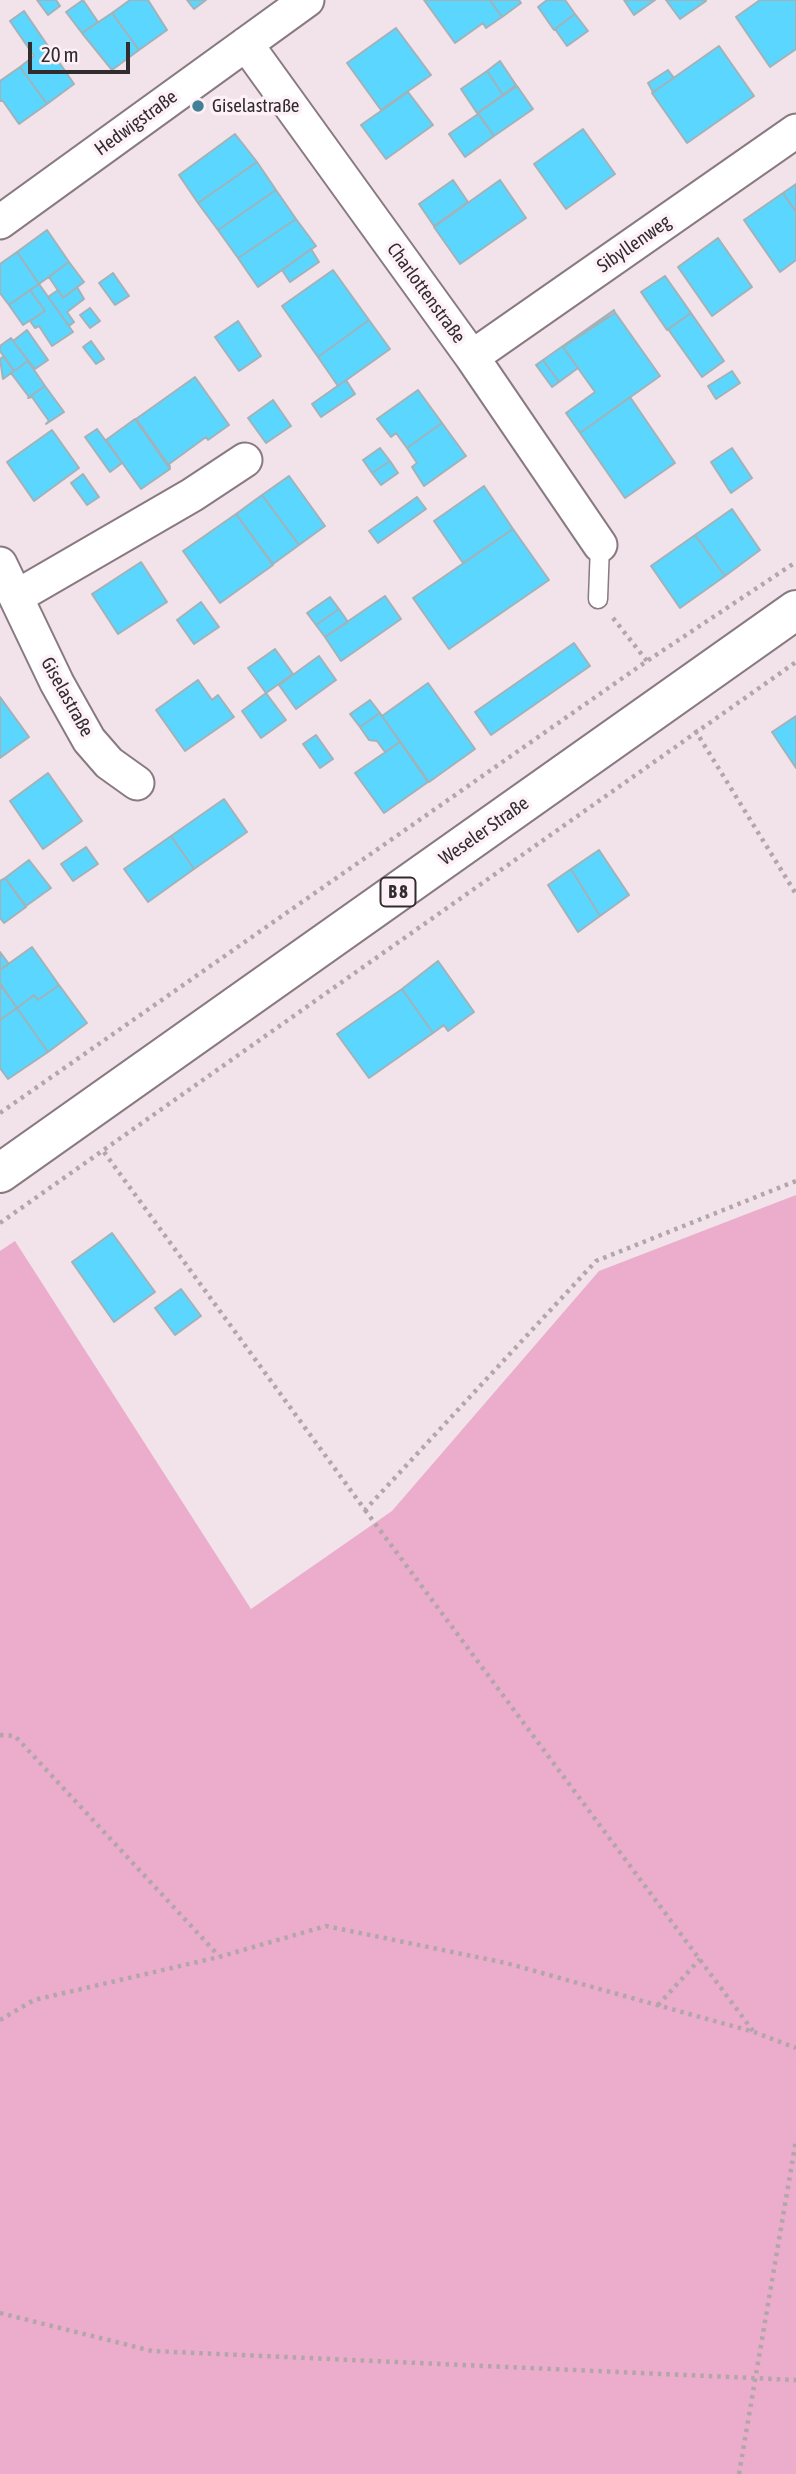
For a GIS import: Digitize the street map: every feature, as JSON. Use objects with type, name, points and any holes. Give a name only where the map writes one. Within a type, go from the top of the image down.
[{"type":"main road","name":"Weseler Straße","points":[[0,1173],[796,610]]},
{"type":"street","name":"Hedwigstraße","points":[[0,222],[307,0]]},
{"type":"street","name":"Charlottenstraße","points":[[246,44],[472,357],[600,545]]},
{"type":"street","name":"Sibyllenweg","points":[[472,357],[796,131]]},
{"type":"street","points":[[16,597],[192,495],[245,460]]},
{"type":"street","name":"Giselastraße","points":[[0,564],[57,683],[89,740],[109,763],[137,783]]},
{"type":"lane","points":[[598,599],[600,545]]},
{"type":"path","points":[[0,1113],[647,662],[796,562]]},
{"type":"path","points":[[598,599],[647,662]]},
{"type":"path","points":[[0,1223],[796,662]]},
{"type":"path","points":[[673,698],[796,894]]},
{"type":"path","points":[[104,1152],[365,1510],[754,2032]]},
{"type":"path","points":[[365,1510],[596,1261],[796,1181]]},
{"type":"path","points":[[0,1735],[15,1736],[219,1957]]},
{"type":"path","points":[[0,2020],[34,2000],[219,1957],[326,1926],[506,1963],[754,2032],[796,2048]]},
{"type":"path","points":[[658,2005],[700,1959]]},
{"type":"path","points":[[739,2474],[796,2140]]},
{"type":"path","points":[[0,2313],[152,2351],[796,2380]]},
{"type":"shaded area","points":[[796,1195],[796,2474],[0,2474],[0,1251],[15,1241],[251,1609],[392,1511],[599,1271]]},
{"type":"building","points":[[37,0],[56,0],[60,6],[48,15]]},
{"type":"building","points":[[83,0],[98,22],[82,33],[66,12]]},
{"type":"building","points":[[130,0],[148,0],[167,30],[139,50],[112,13]]},
{"type":"building","points":[[187,0],[206,0],[194,9]]},
{"type":"building","points":[[424,0],[490,0],[502,17],[486,28],[483,23],[455,43]]},
{"type":"building","points":[[490,0],[519,0],[521,3],[502,17]]},
{"type":"building","points":[[547,0],[565,0],[575,14],[554,30],[538,7]]},
{"type":"building","points":[[624,0],[655,0],[634,15]]},
{"type":"building","points":[[666,0],[705,0],[706,1],[680,19]]},
{"type":"building","points":[[760,0],[796,0],[796,49],[770,67],[736,17]]},
{"type":"building","points":[[24,11],[74,84],[47,104],[20,67],[34,56],[10,21]]},
{"type":"building","points":[[112,13],[139,50],[112,70],[82,33]]},
{"type":"building","points":[[575,14],[588,31],[567,46],[555,29]]},
{"type":"building","points":[[396,28],[431,75],[381,110],[347,63]]},
{"type":"building","points":[[719,46],[754,96],[687,143],[652,93]]},
{"type":"building","points":[[500,61],[516,85],[503,95],[487,71]]},
{"type":"building","points":[[20,67],[47,104],[19,124],[3,101],[0,101],[0,81]]},
{"type":"building","points":[[668,70],[674,78],[653,92],[648,83]]},
{"type":"building","points":[[487,71],[503,95],[477,113],[461,89]]},
{"type":"building","points":[[517,86],[533,109],[494,136],[478,113]]},
{"type":"building","points":[[408,92],[433,125],[386,159],[361,125]]},
{"type":"building","points":[[478,114],[494,136],[465,157],[449,134]]},
{"type":"building","points":[[583,129],[615,174],[566,209],[534,164]]},
{"type":"building","points":[[235,134],[257,162],[198,203],[179,175]]},
{"type":"building","points":[[257,162],[276,190],[218,230],[198,203]]},
{"type":"building","points":[[453,180],[468,202],[434,226],[419,204]]},
{"type":"building","points":[[500,180],[526,218],[460,264],[434,227]]},
{"type":"building","points":[[796,184],[796,212],[783,193]]},
{"type":"building","points":[[276,190],[296,219],[238,258],[218,230]]},
{"type":"building","points":[[783,193],[796,212],[796,260],[780,272],[744,220]]},
{"type":"building","points":[[296,219],[316,246],[258,287],[238,258]]},
{"type":"building","points":[[47,230],[69,262],[39,284],[17,252]]},
{"type":"building","points":[[718,238],[752,287],[712,316],[678,267]]},
{"type":"building","points":[[311,249],[319,262],[290,282],[282,270]]},
{"type":"building","points":[[17,252],[39,284],[9,305],[0,293],[0,264]]},
{"type":"building","points":[[69,262],[84,282],[63,298],[49,277]]},
{"type":"building","points":[[333,270],[369,320],[318,357],[282,306]]},
{"type":"building","points":[[113,273],[129,296],[115,305],[99,283]]},
{"type":"building","points":[[665,276],[691,313],[667,330],[641,292]]},
{"type":"building","points":[[39,284],[73,332],[52,346],[39,326],[35,328],[30,321],[45,311],[30,290]]},
{"type":"building","points":[[77,287],[84,299],[67,312],[74,322],[69,326],[48,297],[58,290],[63,298]]},
{"type":"building","points":[[30,290],[45,311],[23,325],[9,305]]},
{"type":"building","points":[[90,308],[100,321],[90,328],[80,315]]},
{"type":"building","points":[[614,310],[615,313],[563,347],[578,368],[559,382],[543,360]]},
{"type":"building","points":[[614,311],[660,376],[580,433],[566,413],[595,392],[563,347]]},
{"type":"building","points":[[691,313],[724,361],[702,377],[668,329]]},
{"type":"building","points":[[369,320],[390,349],[338,386],[318,357]]},
{"type":"building","points":[[238,321],[261,356],[239,371],[215,337]]},
{"type":"building","points":[[27,330],[48,360],[35,369],[13,341]]},
{"type":"building","points":[[11,338],[28,361],[14,371],[0,351],[0,346]]},
{"type":"building","points":[[91,341],[104,359],[96,364],[83,347]]},
{"type":"building","points":[[4,356],[14,371],[3,379],[0,359]]},
{"type":"building","points":[[543,360],[559,382],[552,387],[536,365]]},
{"type":"building","points":[[28,361],[45,386],[29,397],[11,373]]},
{"type":"building","points":[[732,371],[740,383],[716,399],[708,386]]},
{"type":"building","points":[[195,377],[229,425],[208,440],[206,437],[169,464],[170,467],[136,419]]},
{"type":"building","points":[[346,380],[355,394],[321,417],[312,404]]},
{"type":"building","points":[[45,386],[64,412],[46,424],[49,421],[32,397],[28,398]]},
{"type":"building","points":[[418,390],[442,423],[407,448],[396,433],[391,437],[377,419]]},
{"type":"building","points":[[630,397],[675,463],[625,498],[580,433]]},
{"type":"building","points":[[273,400],[291,426],[266,443],[248,418]]},
{"type":"building","points":[[135,419],[170,469],[141,489],[106,440]]},
{"type":"building","points":[[442,423],[466,456],[424,486],[412,467],[417,463],[407,448]]},
{"type":"building","points":[[97,429],[122,463],[110,472],[85,437]]},
{"type":"building","points":[[52,430],[79,468],[34,501],[7,462]]},
{"type":"building","points":[[380,448],[390,461],[372,473],[363,460]]},
{"type":"building","points":[[732,448],[752,478],[731,493],[711,462]]},
{"type":"building","points":[[390,461],[398,473],[381,485],[372,473]]},
{"type":"building","points":[[83,474],[99,497],[87,505],[71,483]]},
{"type":"building","points":[[289,476],[325,526],[299,545],[262,495]]},
{"type":"building","points":[[484,486],[513,529],[463,563],[434,521]]},
{"type":"building","points":[[262,495],[299,545],[273,564],[236,514]]},
{"type":"building","points":[[417,497],[426,509],[378,543],[369,531]]},
{"type":"building","points":[[732,509],[760,550],[725,576],[695,535]]},
{"type":"building","points":[[236,514],[273,565],[220,603],[183,551]]},
{"type":"building","points":[[513,529],[549,580],[449,649],[413,598]]},
{"type":"building","points":[[695,535],[725,576],[680,608],[651,566]]},
{"type":"building","points":[[141,562],[167,602],[118,634],[92,594]]},
{"type":"building","points":[[385,596],[401,619],[341,661],[325,637]]},
{"type":"building","points":[[330,597],[339,609],[316,625],[307,613]]},
{"type":"building","points":[[201,602],[219,627],[194,644],[177,620]]},
{"type":"building","points":[[339,609],[348,622],[325,637],[316,625]]},
{"type":"building","points":[[574,643],[590,666],[491,735],[475,712]]},
{"type":"building","points":[[275,649],[293,674],[266,693],[248,668]]},
{"type":"building","points":[[319,656],[336,680],[296,709],[279,685]]},
{"type":"building","points":[[198,680],[212,700],[218,695],[234,717],[185,751],[156,710]]},
{"type":"building","points":[[428,683],[475,749],[429,782],[382,716]]},
{"type":"building","points":[[266,693],[286,720],[261,738],[242,711]]},
{"type":"building","points":[[0,697],[29,737],[0,758]]},
{"type":"building","points":[[370,700],[380,713],[360,727],[350,714]]},
{"type":"building","points":[[380,713],[400,742],[385,752],[377,741],[369,740],[360,727]]},
{"type":"building","points":[[796,716],[796,768],[772,732]]},
{"type":"building","points":[[316,735],[333,759],[320,768],[303,744]]},
{"type":"building","points":[[400,742],[428,782],[384,813],[355,773]]},
{"type":"building","points":[[48,773],[82,821],[43,849],[10,801]]},
{"type":"building","points":[[224,799],[247,832],[194,869],[171,836]]},
{"type":"building","points":[[171,836],[194,869],[148,902],[124,869]]},
{"type":"building","points":[[86,847],[98,864],[73,881],[61,864]]},
{"type":"building","points":[[599,850],[629,895],[600,916],[571,869]]},
{"type":"building","points":[[29,860],[51,888],[26,906],[5,878]]},
{"type":"building","points":[[571,869],[600,916],[578,932],[548,885]]},
{"type":"building","points":[[5,878],[26,907],[4,923],[0,918],[0,881]]},
{"type":"building","points":[[32,947],[59,985],[38,1000],[34,995],[17,1008],[0,983],[0,970]]},
{"type":"building","points":[[0,952],[9,964],[0,970]]},
{"type":"building","points":[[438,961],[474,1012],[448,1031],[444,1025],[433,1033],[402,989]]},
{"type":"building","points":[[0,984],[17,1008],[0,1020]]},
{"type":"building","points":[[59,985],[87,1023],[48,1052],[17,1008],[34,995],[38,1000]]},
{"type":"building","points":[[402,989],[433,1033],[369,1078],[337,1034]]},
{"type":"building","points":[[17,1008],[48,1052],[8,1079],[0,1068],[0,1020]]},
{"type":"building","points":[[112,1233],[155,1292],[114,1322],[72,1262]]},
{"type":"building","points":[[181,1289],[201,1316],[175,1335],[155,1308]]},
{"type":"place","name":"Giselastraße","points":[[198,106]]}]
